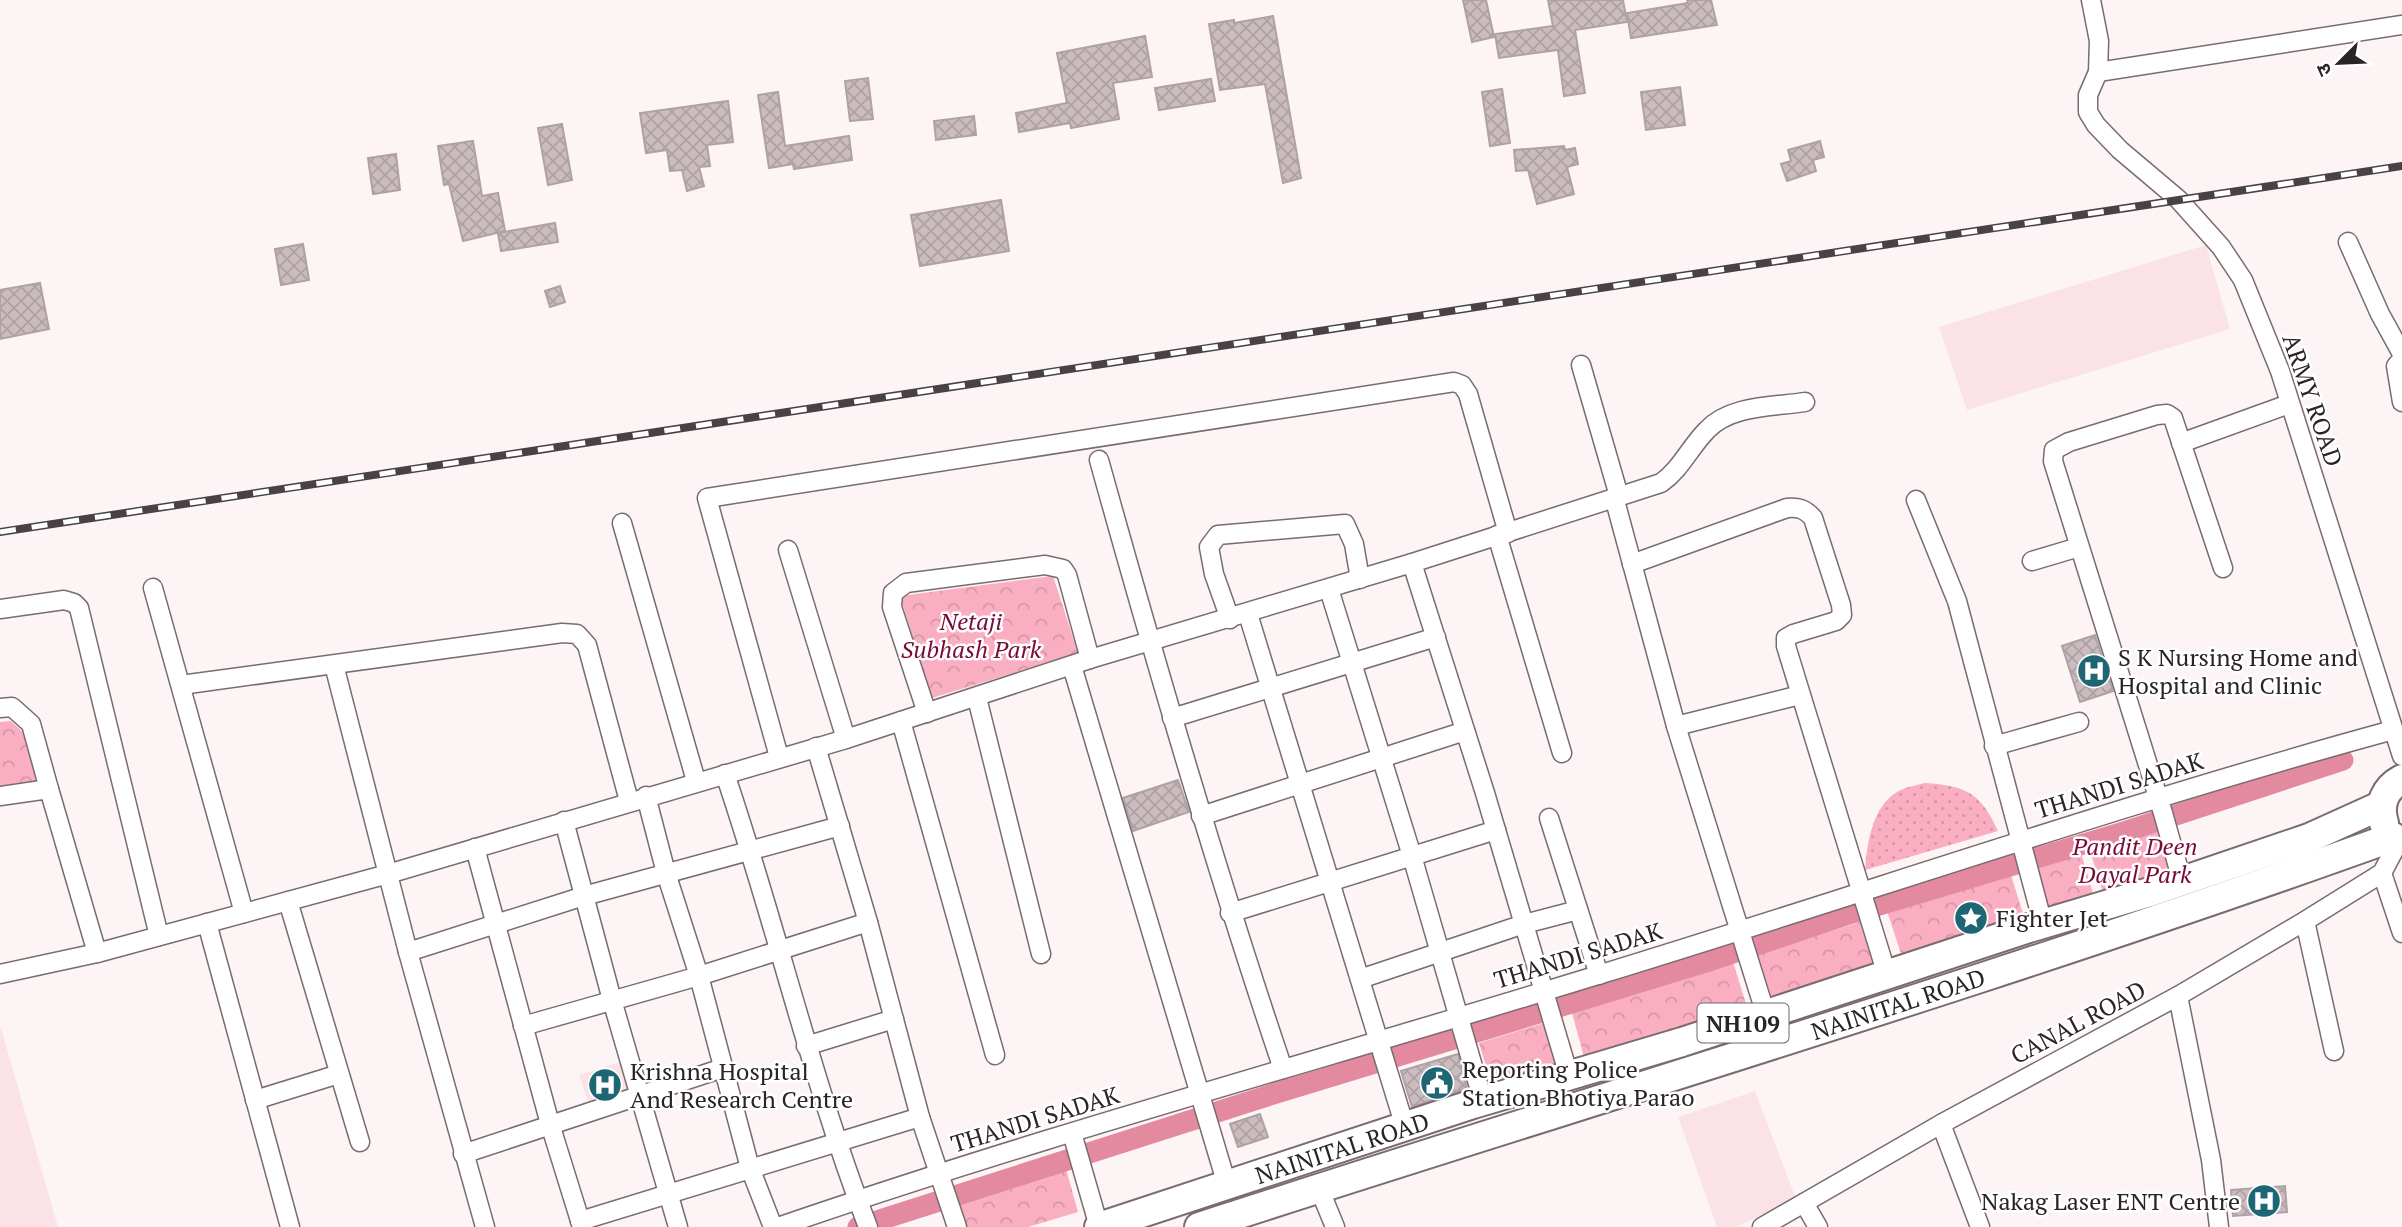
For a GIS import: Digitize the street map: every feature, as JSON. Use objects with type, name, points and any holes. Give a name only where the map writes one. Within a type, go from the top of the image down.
[{"type":"highway","points":[[2398,840],[2385,826],[2382,805],[2391,786],[2402,779]]},
{"type":"highway","name":"NAINITAL ROAD","points":[[1099,1227],[1483,1101],[1766,1015],[2182,881],[2309,838],[2382,805]]},
{"type":"highway","name":"NAINITAL ROAD","points":[[1199,1227],[1681,1075],[2398,840]]},
{"type":"highway","points":[[2043,924],[2052,954]]},
{"type":"highway","points":[[1405,1127],[1415,1157]]},
{"type":"street","points":[[2091,0],[2099,41],[2098,72],[2402,25]]},
{"type":"street","name":"ARMY ROAD","points":[[2098,72],[2088,95],[2088,112],[2096,125],[2120,150],[2178,199],[2221,247],[2243,280],[2280,371],[2402,757]]},
{"type":"street","points":[[2347,242],[2402,357],[2396,366],[2402,402]]},
{"type":"street","points":[[1581,365],[1676,726],[1766,1015]]},
{"type":"street","points":[[779,757],[706,498],[1454,382],[1462,385],[1468,394],[1562,752]]},
{"type":"street","points":[[0,974],[97,953],[388,874],[696,781],[846,739],[1090,659],[1412,563],[1661,483],[1672,475],[1707,430],[1720,419],[1735,412],[1805,402]]},
{"type":"street","points":[[2182,443],[2289,404]]},
{"type":"street","points":[[2182,881],[2053,461],[2054,450],[2069,442],[2157,415],[2167,414],[2173,418],[2223,568]]},
{"type":"street","points":[[1099,460],[1149,642],[1230,913],[1283,1069]]},
{"type":"street","points":[[1916,500],[1956,601],[2043,924]]},
{"type":"street","points":[[1632,564],[1787,508],[1806,510],[1813,518],[1842,615],[1836,621],[1786,638],[1786,646],[1887,975]]},
{"type":"street","points":[[622,523],[696,781]]},
{"type":"street","points":[[1230,619],[1214,574],[1209,547],[1218,535],[1345,524],[1354,544],[1360,579]]},
{"type":"street","points":[[2032,561],[2079,547]]},
{"type":"street","points":[[788,550],[846,739]]},
{"type":"street","points":[[1412,563],[1496,830],[1569,1076]]},
{"type":"street","points":[[927,713],[892,607],[893,593],[906,583],[1045,565],[1063,569],[1067,575],[1090,659]]},
{"type":"street","points":[[153,588],[244,913]]},
{"type":"street","points":[[1329,589],[1383,758],[1483,1101]]},
{"type":"street","points":[[0,609],[64,600],[79,608],[159,936]]},
{"type":"street","points":[[1248,614],[1405,1127]]},
{"type":"street","points":[[181,685],[562,633],[577,634],[587,645],[637,799],[666,873],[699,976],[750,1168],[773,1227]]},
{"type":"street","points":[[1172,718],[1436,637]]},
{"type":"street","points":[[334,665],[408,952],[485,1227]]},
{"type":"street","points":[[1072,666],[1227,1185]]},
{"type":"street","points":[[1676,726],[1800,695]]},
{"type":"street","points":[[976,698],[1041,954]]},
{"type":"street","points":[[0,708],[12,707],[31,724],[97,953]]},
{"type":"street","points":[[901,721],[995,1055]]},
{"type":"street","points":[[1994,746],[2079,722]]},
{"type":"street","name":"THANDI SADAK","points":[[778,1227],[863,1215],[945,1191],[1204,1108],[1283,1069],[1383,1053],[1548,1004],[1599,975],[1742,942],[1861,895],[2024,855],[2162,812],[2275,762],[2393,730]]},
{"type":"street","points":[[1201,816],[1465,731]]},
{"type":"street","points":[[816,747],[868,922],[920,1117],[957,1227]]},
{"type":"street","points":[[725,774],[751,850],[806,1046],[863,1215]]},
{"type":"street","points":[[0,796],[49,789]]},
{"type":"street","points":[[1549,818],[1599,975]]},
{"type":"street","points":[[564,821],[612,1000],[678,1227]]},
{"type":"street","points":[[408,952],[584,896],[840,826]]},
{"type":"street","points":[[1230,913],[1496,830]]},
{"type":"street","points":[[2398,840],[2382,873],[2402,933]]},
{"type":"street","points":[[475,848],[550,1124],[581,1224],[667,1193],[920,1117]]},
{"type":"street","name":"CANAL ROAD","points":[[1762,1227],[1941,1124],[2178,996],[2382,873]]},
{"type":"street","points":[[288,901],[360,1142]]},
{"type":"street","points":[[1360,979],[1578,910]]},
{"type":"street","points":[[2305,921],[2334,1051]]},
{"type":"street","points":[[523,1026],[699,976],[868,922]]},
{"type":"street","points":[[207,923],[290,1227]]},
{"type":"street","points":[[2178,996],[2211,1160],[2219,1227]]},
{"type":"street","points":[[806,1046],[894,1019]]},
{"type":"street","points":[[463,1154],[723,1068]]},
{"type":"street","points":[[255,1100],[340,1074]]},
{"type":"street","points":[[1941,1124],[1980,1227]]},
{"type":"street","points":[[1076,1149],[1099,1227]]},
{"type":"street","points":[[1319,1188],[1335,1227]]},
{"type":"street","points":[[1804,1203],[1818,1227]]},
{"type":"shaded area","points":[[2206,245],[2230,329],[1967,410],[1939,327]]},
{"type":"shaded area","points":[[1,1028],[58,1227],[0,1227]]},
{"type":"shaded area","name":"Krishna Hospital And Research Centre","points":[[620,1062],[630,1095],[590,1107],[579,1075]]},
{"type":"shaded area","points":[[1755,1091],[1796,1199],[1736,1227],[1717,1227],[1678,1117]]},
{"type":"green space","name":"Netaji Subhash Park","points":[[1053,576],[1078,653],[932,698],[900,596]]},
{"type":"green space","points":[[11,721],[25,734],[37,784],[0,789],[0,722]]},
{"type":"green space","points":[[1925,783],[1961,789],[1978,799],[1998,831],[1865,870],[1870,835],[1878,813],[1893,795],[1903,789]]},
{"type":"green space","name":"Pandit Deen Dayal Park","points":[[2158,827],[2174,874],[2104,896],[2089,848]]},
{"type":"green space","points":[[2081,853],[2095,900],[2047,915],[2034,866]]},
{"type":"green space","points":[[2010,872],[2025,920],[1903,960],[1887,911]]},
{"type":"green space","points":[[1863,921],[1878,967],[1771,1001],[1757,955]]},
{"type":"green space","points":[[1733,962],[1747,1007],[1584,1057],[1572,1013]]},
{"type":"green space","points":[[1544,1023],[1556,1063],[1491,1083],[1479,1043]]},
{"type":"green space","points":[[1066,1169],[1078,1212],[1028,1227],[965,1227],[958,1201]]},
{"type":"building","points":[[1463,0],[1486,0],[1494,37],[1472,42]]},
{"type":"building","points":[[1548,0],[1623,0],[1627,22],[1575,30],[1585,93],[1564,96],[1558,50],[1499,58],[1495,34],[1553,26]]},
{"type":"building","points":[[1687,0],[1711,0],[1717,25],[1631,38],[1627,13],[1688,3]]},
{"type":"building","points":[[1273,16],[1301,178],[1283,183],[1265,84],[1220,90],[1209,24],[1234,20],[1234,23]]},
{"type":"building","points":[[1145,36],[1152,77],[1113,83],[1119,119],[1071,128],[1070,123],[1019,132],[1016,113],[1067,103],[1057,53]]},
{"type":"building","points":[[868,78],[873,119],[850,121],[845,81]]},
{"type":"building","points":[[1211,79],[1215,101],[1159,110],[1155,88]]},
{"type":"building","points":[[1680,87],[1685,125],[1646,130],[1641,92]]},
{"type":"building","points":[[1502,89],[1510,143],[1490,146],[1482,92]]},
{"type":"building","points":[[778,92],[785,146],[849,136],[852,160],[794,169],[793,164],[769,168],[758,95]]},
{"type":"building","points":[[728,101],[733,142],[707,145],[710,166],[699,167],[704,186],[687,191],[682,170],[670,171],[667,150],[646,153],[640,113]]},
{"type":"building","points":[[974,116],[976,135],[936,140],[934,121]]},
{"type":"building","points":[[562,124],[572,180],[548,185],[538,128]]},
{"type":"building","points":[[473,141],[482,196],[498,193],[505,231],[463,241],[449,184],[444,185],[438,146]]},
{"type":"building","points":[[1820,141],[1824,157],[1813,160],[1816,171],[1787,181],[1781,164],[1791,161],[1788,150]]},
{"type":"building","points":[[1564,146],[1565,150],[1575,148],[1578,164],[1567,167],[1574,194],[1537,204],[1528,170],[1516,171],[1514,150]]},
{"type":"building","points":[[396,154],[400,190],[373,194],[368,158]]},
{"type":"building","points":[[1001,200],[1009,251],[920,266],[911,215]]},
{"type":"building","points":[[555,223],[558,242],[501,251],[498,233]]},
{"type":"building","points":[[303,244],[309,280],[281,285],[275,249]]},
{"type":"building","points":[[40,283],[49,329],[0,339],[0,290]]},
{"type":"building","points":[[560,286],[565,302],[550,307],[545,291]]},
{"type":"building","points":[[2095,635],[2113,691],[2080,702],[2062,646]]},
{"type":"building","points":[[1178,780],[1189,812],[1133,831],[1123,798]]},
{"type":"building","name":"Reporting Police Station Bhotiya Parao","points":[[1458,1054],[1467,1088],[1412,1107],[1401,1071]]},
{"type":"building","points":[[1260,1114],[1268,1137],[1238,1147],[1230,1124]]},
{"type":"building","points":[[2285,1186],[2287,1212],[2233,1216],[2231,1190]]},
{"type":"waterway","points":[[858,1227],[1270,1095],[1706,962],[1846,915],[2127,831],[2343,760]]},
{"type":"railway","points":[[0,532],[2402,166]]},
{"type":"place","name":"S K Nursing Home and Hospital and Clinic","points":[[2094,671]]},
{"type":"place","name":"Fighter Jet","points":[[1971,918]]},
{"type":"place","name":"Reporting Police Station Bhotiya Parao","points":[[1437,1083]]},
{"type":"place","name":"Krishna Hospital And Research Centre","points":[[605,1085]]},
{"type":"place","name":"Nakag Laser ENT Centre","points":[[2264,1201]]}]
